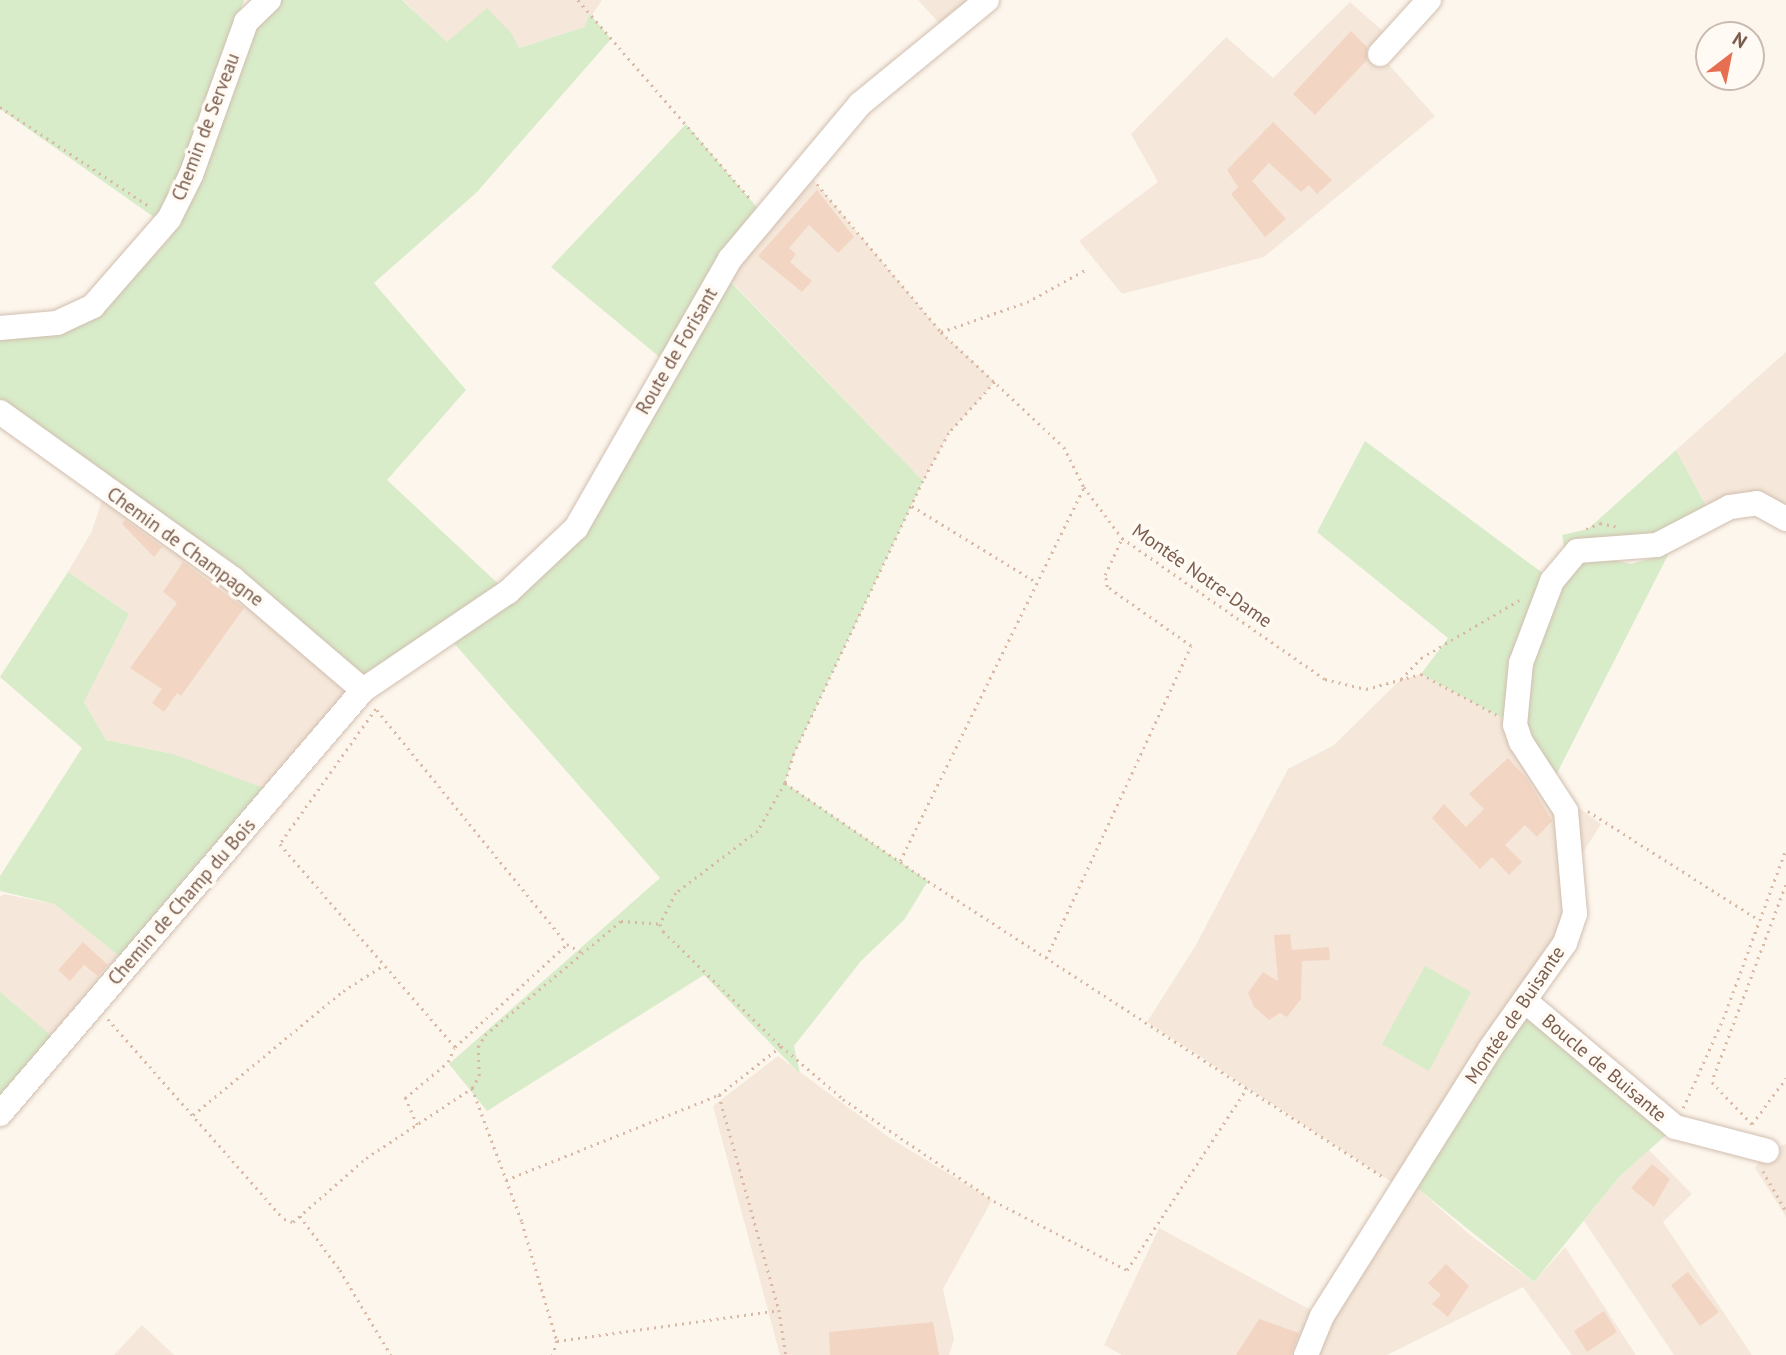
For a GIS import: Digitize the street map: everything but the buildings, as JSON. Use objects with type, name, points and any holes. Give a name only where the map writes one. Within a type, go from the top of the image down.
[{"type":"street","name":"Chemin de Serveau","points":[[0,328],[57,323],[93,306],[169,219],[191,175],[246,22],[269,0]]},
{"type":"street","name":"Route de Forisant","points":[[370,700],[508,592],[576,528],[730,259],[860,104],[987,0]]},
{"type":"street","points":[[1380,54],[1429,0]]},
{"type":"street","name":"Chemin de Champagne","points":[[0,412],[233,579],[370,700]]},
{"type":"street","points":[[1515,725],[1521,663],[1552,581],[1566,558],[1590,548],[1657,545],[1730,507],[1757,503],[1786,519]]},
{"type":"street","name":"Chemin de Champ du Bois","points":[[0,1114],[92,1006],[370,700]]},
{"type":"street","name":"Montée de Buisante","points":[[1306,1355],[1322,1316],[1402,1189],[1565,943],[1575,914],[1566,811],[1521,742],[1515,725]]},
{"type":"street","name":"Boucle de Buisante","points":[[1525,1001],[1675,1127],[1767,1151]]},
{"type":"path","points":[[578,0],[765,217]]},
{"type":"path","points":[[0,107],[169,219]]},
{"type":"path","name":"Montée Notre-Dame","points":[[805,170],[941,331],[1064,447],[1084,487],[1122,538],[1325,679],[1366,689],[1421,674],[1515,725]]},
{"type":"path","points":[[941,331],[1027,302],[1085,270]]},
{"type":"path","points":[[660,924],[676,894],[758,831],[785,783],[793,754],[948,433],[995,382]]},
{"type":"path","points":[[900,862],[1084,487]]},
{"type":"path","points":[[912,506],[1036,582]]},
{"type":"path","points":[[1578,531],[1600,523],[1622,528]]},
{"type":"path","points":[[1046,958],[1191,646],[1107,587],[1105,575],[1122,538]]},
{"type":"path","points":[[1399,681],[1421,658],[1484,619],[1508,611],[1527,594]]},
{"type":"path","points":[[455,1047],[280,844],[370,700],[567,944],[584,954]]},
{"type":"path","points":[[785,783],[900,862],[1402,1189]]},
{"type":"path","points":[[1566,811],[1583,808],[1759,920]]},
{"type":"path","points":[[1675,1127],[1786,849]]},
{"type":"path","points":[[1786,885],[1712,1082],[1752,1124],[1786,1078]]},
{"type":"path","points":[[92,1006],[284,1219],[293,1222],[366,1158],[472,1088],[479,1076],[478,1047],[485,1035],[621,921],[660,924],[781,1046],[843,1099],[994,1200],[1127,1270],[1247,1088]]},
{"type":"path","points":[[417,1125],[405,1098],[448,1062],[455,1047],[567,944]]},
{"type":"path","points":[[192,1115],[343,991],[384,965]]},
{"type":"path","points":[[506,1180],[719,1095],[781,1046]]},
{"type":"path","points":[[472,1088],[506,1180],[557,1341],[553,1355]]},
{"type":"path","points":[[719,1095],[779,1310],[786,1355]]},
{"type":"path","points":[[1767,1151],[1762,1159],[1763,1174],[1786,1211]]},
{"type":"path","points":[[300,1216],[340,1270],[391,1355]]},
{"type":"path","points":[[557,1341],[779,1310]]},
{"type":"shaded area","points":[[403,0],[602,0],[584,27],[518,48],[447,43]]},
{"type":"shaded area","points":[[918,0],[987,0],[947,32]]},
{"type":"shaded area","points":[[1350,2],[1393,40],[1380,55],[1435,116],[1264,257],[1122,294],[1079,241],[1158,182],[1131,134],[1226,37],[1273,78]]},
{"type":"shaded area","points":[[805,170],[941,332],[995,382],[949,433],[923,481],[722,272]]},
{"type":"shaded area","points":[[1786,352],[1786,519],[1756,503],[1712,517],[1676,450]]},
{"type":"shaded area","points":[[106,488],[363,690],[130,965],[0,1127],[0,897],[4,894],[54,904],[129,964],[173,754],[106,740],[84,702],[129,614],[68,572],[92,531]]},
{"type":"shaded area","points":[[1421,674],[1515,725],[1550,787],[1601,824],[1575,865],[1575,914],[1408,1180],[1470,1235],[1534,1282],[1565,1247],[1636,1355],[1572,1355],[1523,1287],[1387,1355],[1122,1355],[1104,1345],[1159,1228],[1322,1316],[1402,1189],[1147,1022],[1196,945],[1288,769],[1334,745],[1399,681]]},
{"type":"shaded area","points":[[778,1056],[890,1138],[992,1200],[943,1289],[954,1339],[949,1355],[780,1355],[713,1106]]},
{"type":"shaded area","points":[[1786,1144],[1786,1217],[1755,1168],[1767,1151]]},
{"type":"shaded area","points":[[1649,1150],[1692,1194],[1663,1222],[1752,1355],[1674,1355],[1584,1221],[1620,1176]]},
{"type":"shaded area","points":[[142,1325],[174,1355],[114,1355]]},
{"type":"green space","points":[[0,0],[244,0],[179,191],[158,220],[0,109]]},
{"type":"green space","points":[[269,0],[402,0],[447,42],[487,8],[512,34],[519,48],[584,27],[590,14],[611,39],[477,192],[374,283],[466,390],[387,480],[507,592],[576,528],[669,365],[551,267],[686,124],[765,217],[722,273],[923,481],[794,754],[785,783],[928,881],[904,920],[861,961],[794,1046],[800,1074],[704,975],[487,1111],[449,1064],[660,878],[446,634],[363,690],[0,413],[0,335],[108,306],[169,239],[194,178],[246,22]]},
{"type":"green space","points":[[1365,441],[1548,577],[1573,562],[1600,557],[1631,564],[1669,553],[1550,787],[1515,725],[1421,674],[1448,638],[1317,532]]},
{"type":"green space","points":[[1676,450],[1712,517],[1566,558],[1562,535],[1588,529]]},
{"type":"green space","points":[[68,572],[129,614],[84,702],[106,740],[173,754],[277,793],[129,964],[54,904],[0,891],[0,876],[82,748],[0,677]]},
{"type":"green space","points":[[1425,966],[1471,992],[1429,1071],[1382,1044]]},
{"type":"green space","points":[[0,992],[60,1043],[0,1114]]},
{"type":"green space","points":[[1525,1001],[1675,1127],[1620,1176],[1534,1282],[1407,1180]]}]
